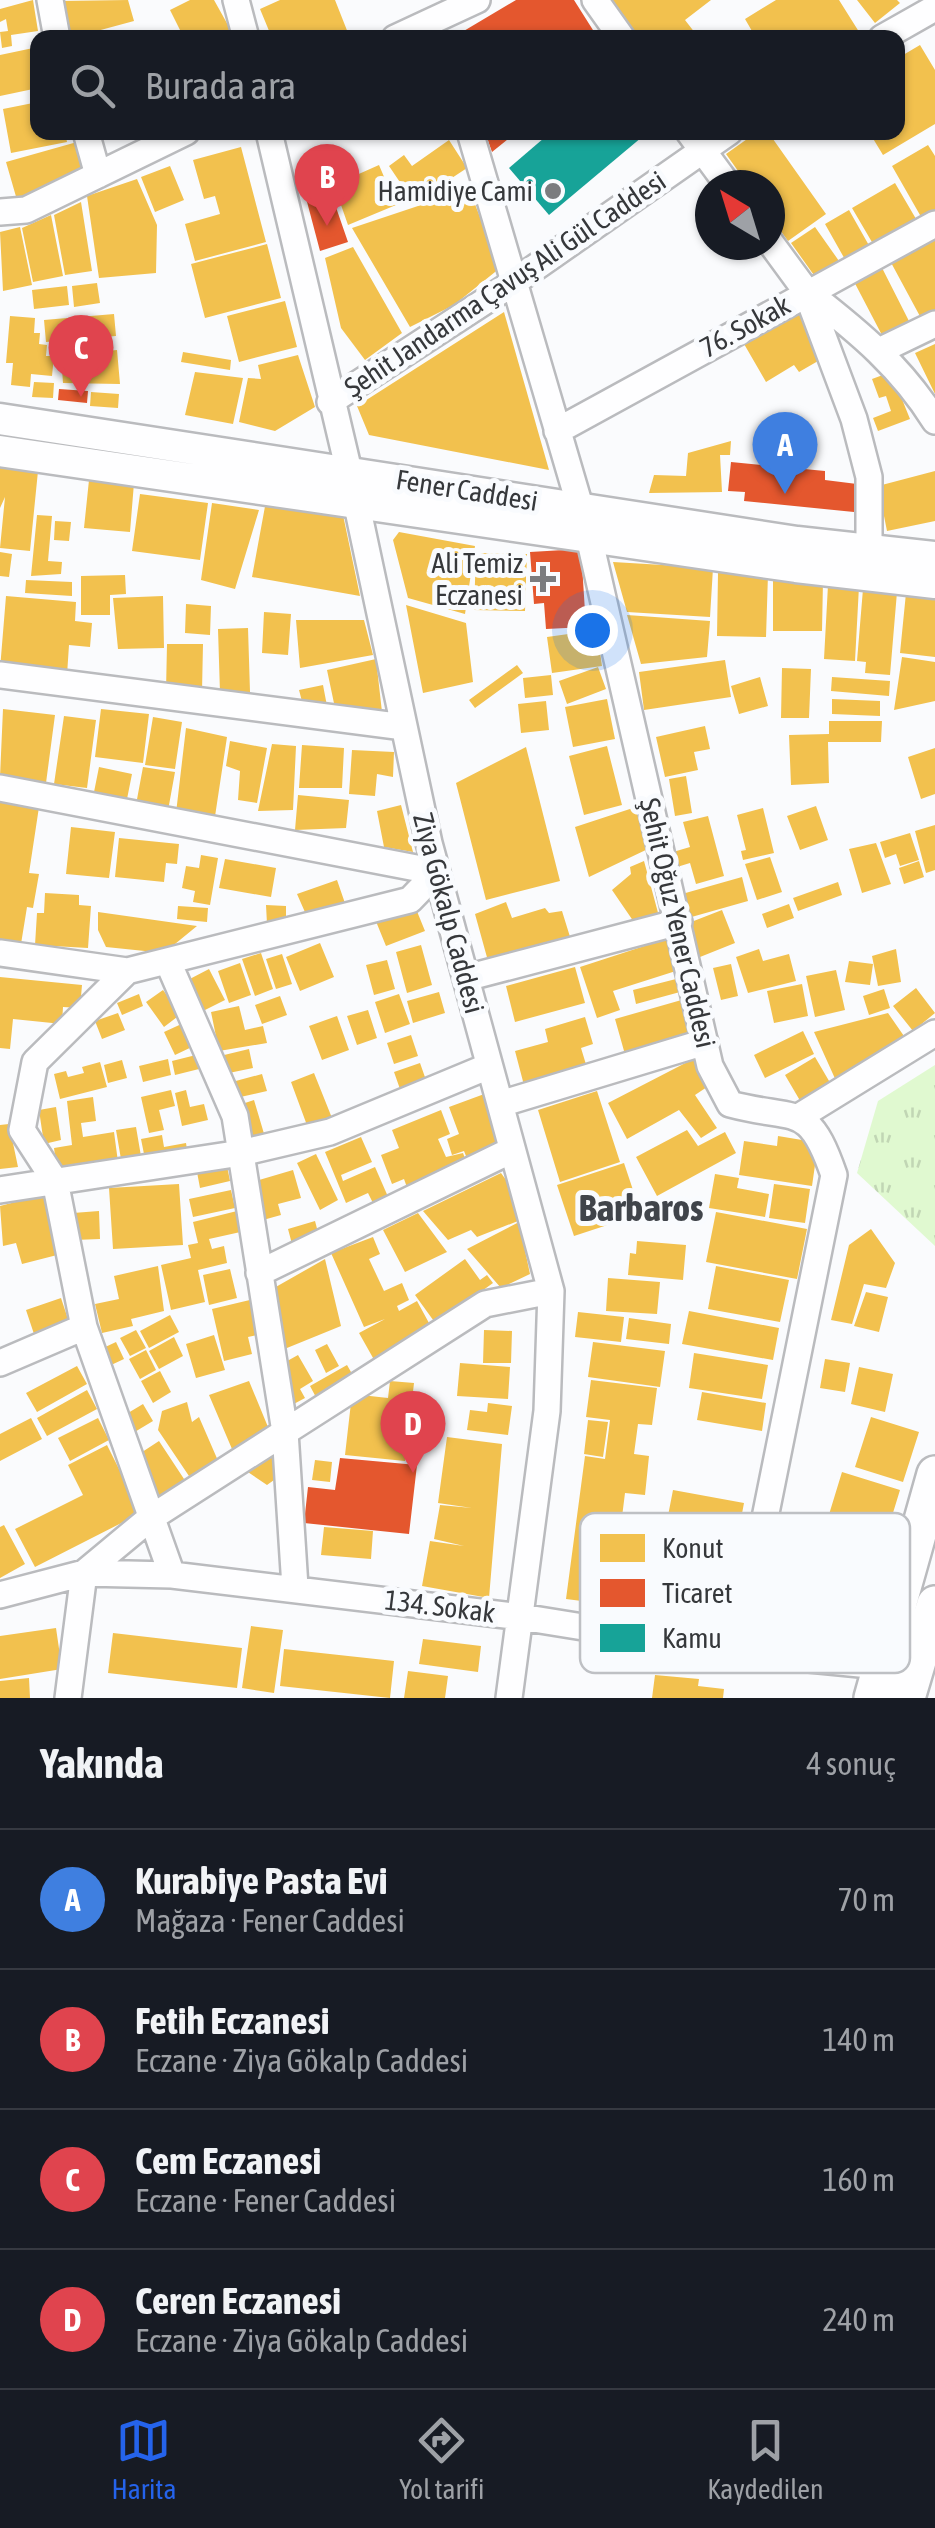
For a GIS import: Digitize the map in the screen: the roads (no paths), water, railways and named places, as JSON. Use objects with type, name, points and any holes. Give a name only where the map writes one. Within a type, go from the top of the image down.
[{"type":"highway","points":[[910,1562],[935,1474]]},
{"type":"highway","points":[[907,1698],[935,1604]]},
{"type":"main road","name":"Fener Caddesi","points":[[0,418],[347,470],[584,523],[935,582]]},
{"type":"main road","name":"Fener Caddesi","points":[[0,450],[356,501],[935,557]]},
{"type":"street","points":[[50,0],[56,30]]},
{"type":"street","points":[[236,0],[244,30]]},
{"type":"street","points":[[413,30],[477,0]]},
{"type":"street","points":[[595,0],[616,30]]},
{"type":"street","points":[[896,30],[935,8]]},
{"type":"street","points":[[88,140],[98,175]]},
{"type":"street","points":[[0,212],[26,210],[170,140]]},
{"type":"street","name":"Ziya Gökalp Caddesi","points":[[271,140],[356,501],[437,872],[551,1291],[547,1411],[509,1698]]},
{"type":"street","name":"Şehit Oğuz Yener Caddesi","points":[[472,140],[584,523],[710,1066],[730,1104],[797,1118]]},
{"type":"street","points":[[696,142],[717,170]]},
{"type":"street","name":"Şehit Jandarma Çavuş Ali Gül Caddesi","points":[[330,402],[513,283],[696,142]]},
{"type":"street","name":"76. Sokak","points":[[556,431],[806,291],[935,224]]},
{"type":"street","points":[[783,260],[806,291],[881,350],[910,381],[935,421]]},
{"type":"street","points":[[806,291],[854,420],[869,477],[868,550]]},
{"type":"street","points":[[881,350],[935,324]]},
{"type":"street","points":[[0,676],[404,727]]},
{"type":"street","points":[[0,788],[437,872]]},
{"type":"street","points":[[0,952],[128,971],[410,900],[437,872]]},
{"type":"street","points":[[466,978],[679,922]]},
{"type":"street","points":[[168,962],[236,1116],[285,1432],[296,1587]]},
{"type":"street","points":[[128,971],[34,1062],[22,1130],[56,1181],[84,1327],[149,1520],[172,1575]]},
{"type":"street","points":[[766,1513],[834,1175],[819,1132],[797,1118],[935,1032]]},
{"type":"street","points":[[500,1104],[705,1042]]},
{"type":"street","points":[[0,1190],[242,1152],[330,1132],[489,1066]]},
{"type":"street","points":[[259,1273],[512,1150]]},
{"type":"street","points":[[68,1698],[84,1573],[149,1520],[485,1304],[551,1291]]},
{"type":"street","points":[[0,1363],[84,1327]]},
{"type":"street","name":"134. Sokak","points":[[0,1595],[84,1573],[172,1575],[296,1587],[580,1626]]},
{"type":"street","name":"134. Sokak","points":[[835,1673],[876,1682]]},
{"type":"place","name":"Hamidiye Cami","points":[[553,191]]},
{"type":"place","name":"Fetih Eczanesi","points":[[327,226]]},
{"type":"place","name":"Cem Eczanesi","points":[[81,397]]},
{"type":"place","name":"Kurabiye Pasta Evi","points":[[785,494]]},
{"type":"place","name":"Ali Temiz Eczanesi","points":[[543,579]]},
{"type":"place","name":"Ceren Eczanesi","points":[[413,1473]]},
{"type":"district","name":"Barbaros","points":[[641,1208]]}]
